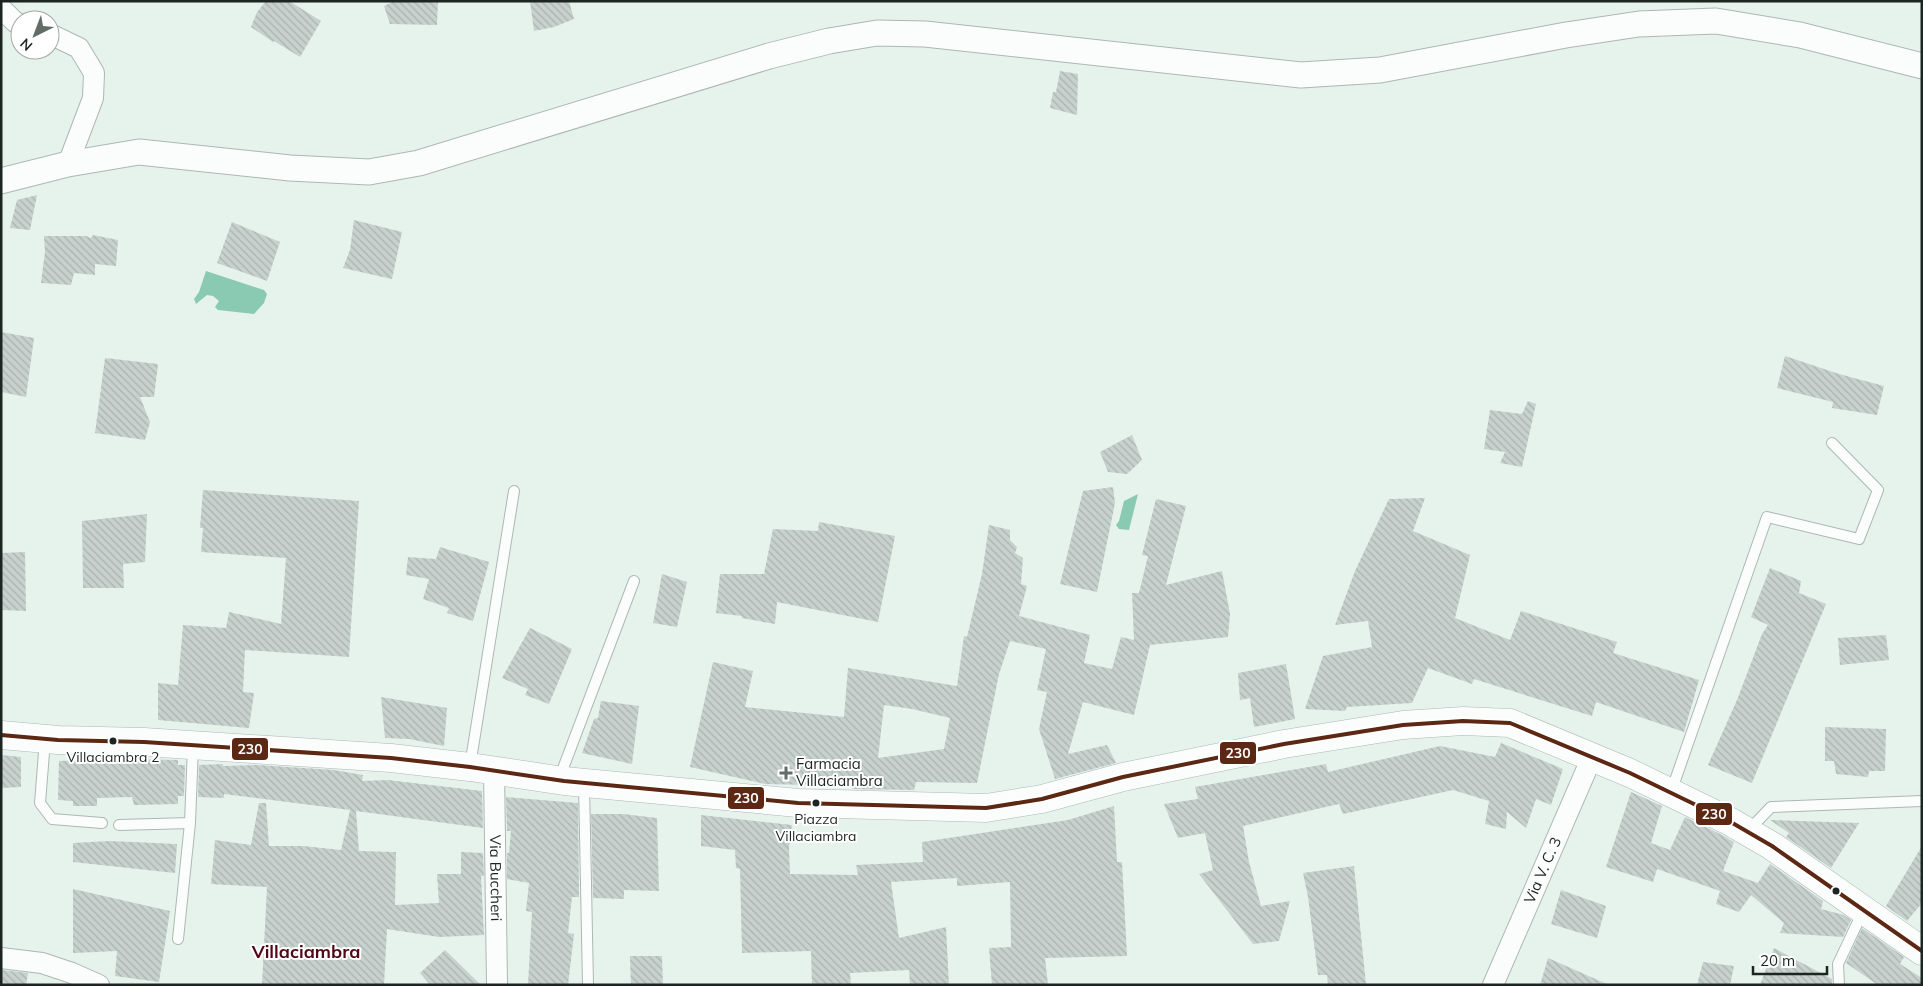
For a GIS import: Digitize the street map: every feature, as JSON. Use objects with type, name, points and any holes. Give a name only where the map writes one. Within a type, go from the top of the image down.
[{"type":"main road","points":[[1,735],[391,758],[571,782],[798,803],[986,808],[1042,799],[1123,777],[1284,744],[1403,726],[1463,721],[1510,723],[1630,773],[1748,832],[1772,846],[1922,951]]},
{"type":"street","points":[[1,8],[10,18]]},
{"type":"street","points":[[1,181],[68,164],[139,152],[290,168],[369,172],[419,163],[769,56],[829,41],[877,33],[925,34],[1301,75],[1380,70],[1566,35],[1638,24],[1716,21],[1800,36],[1922,66]]},
{"type":"street","points":[[60,39],[79,48],[94,74],[93,98],[68,164]]},
{"type":"street","name":"Via V. C. 3","points":[[1493,985],[1592,757]]},
{"type":"street","name":"Via Buccheri","points":[[482,769],[497,985]]},
{"type":"street","points":[[1,958],[42,964],[72,973],[99,985]]},
{"type":"lane","points":[[1671,793],[1767,518],[1859,539],[1878,490],[1832,443]]},
{"type":"lane","points":[[482,769],[514,491]]},
{"type":"lane","points":[[588,985],[571,782],[634,581]]},
{"type":"lane","points":[[45,739],[40,803],[52,819],[102,823]]},
{"type":"lane","points":[[178,939],[190,823],[193,745]]},
{"type":"lane","points":[[1748,832],[1771,807],[1922,801]]},
{"type":"lane","points":[[119,825],[190,823]]},
{"type":"lane","points":[[1839,985],[1838,964],[1864,910]]},
{"type":"shaded area","points":[[206,271],[264,290],[267,294],[264,303],[254,314],[218,310],[215,307],[219,301],[213,296],[207,295],[196,304],[194,299],[199,292]]},
{"type":"shaded area","points":[[1138,494],[1129,530],[1119,529],[1116,525],[1119,521],[1124,501]]},
{"type":"building","points":[[266,1],[289,1],[321,21],[300,57],[251,27],[257,12]]},
{"type":"building","points":[[394,1],[438,1],[437,25],[390,24],[384,6]]},
{"type":"building","points":[[530,1],[569,1],[574,19],[554,27],[534,31]]},
{"type":"building","points":[[1060,71],[1078,74],[1077,115],[1050,108],[1053,92],[1056,92]]},
{"type":"building","points":[[37,195],[30,230],[10,228],[17,200]]},
{"type":"building","points":[[354,220],[402,232],[392,279],[343,268],[350,250]]},
{"type":"building","points":[[232,222],[280,242],[267,281],[217,263]]},
{"type":"building","points":[[93,235],[118,240],[116,266],[95,264],[95,275],[74,273],[71,285],[41,283],[45,252],[44,236],[86,236],[91,238]]},
{"type":"building","points":[[1,332],[34,338],[26,397],[1,392]]},
{"type":"building","points":[[1785,356],[1839,374],[1884,386],[1877,415],[1832,408],[1833,402],[1777,388]]},
{"type":"building","points":[[105,358],[158,364],[154,397],[140,397],[150,422],[145,440],[95,433]]},
{"type":"building","points":[[1528,401],[1536,404],[1522,467],[1500,463],[1505,452],[1484,449],[1490,410],[1522,414]]},
{"type":"building","points":[[1132,435],[1142,460],[1127,474],[1108,472],[1100,452]]},
{"type":"building","points":[[1113,487],[1115,503],[1097,592],[1060,584],[1083,491]]},
{"type":"building","points":[[203,490],[359,501],[349,657],[245,650],[243,692],[254,693],[249,728],[158,720],[158,683],[178,685],[183,625],[226,628],[229,612],[281,624],[286,558],[201,552],[203,528],[200,528]]},
{"type":"building","points":[[1425,498],[1413,531],[1470,555],[1455,618],[1510,640],[1521,611],[1617,642],[1613,653],[1699,680],[1684,732],[1596,702],[1592,716],[1474,679],[1472,684],[1428,668],[1412,703],[1347,707],[1345,711],[1305,709],[1323,656],[1372,647],[1368,621],[1335,625],[1355,571],[1389,499]]},
{"type":"building","points":[[1156,499],[1186,506],[1166,585],[1222,571],[1230,614],[1228,637],[1150,645],[1134,715],[1083,702],[1068,754],[1107,745],[1116,763],[1055,779],[1039,729],[1047,692],[1037,690],[1046,649],[1010,641],[999,674],[977,783],[916,782],[914,790],[852,789],[852,786],[765,784],[690,767],[713,662],[753,671],[745,707],[844,717],[848,668],[957,686],[964,636],[967,637],[982,574],[989,525],[1010,530],[1010,540],[1017,547],[1015,553],[1023,558],[1021,584],[1027,586],[1019,616],[1090,635],[1084,663],[1112,669],[1121,637],[1134,640],[1132,593],[1139,593],[1148,556],[1142,555]],"holes":[[[884,705],[950,718],[944,749],[878,758]]]},
{"type":"building","points":[[147,514],[145,562],[123,564],[124,588],[83,588],[82,521]]},
{"type":"building","points":[[819,522],[895,536],[878,622],[777,602],[775,624],[742,618],[742,616],[716,613],[720,574],[764,574],[773,529],[818,531]]},
{"type":"building","points":[[440,547],[489,562],[473,621],[447,613],[449,608],[423,599],[429,579],[406,575],[408,557],[436,559]]},
{"type":"building","points":[[25,552],[26,611],[1,610],[1,553]]},
{"type":"building","points":[[1770,568],[1801,581],[1799,593],[1826,604],[1752,783],[1708,765],[1737,700],[1762,634],[1768,625],[1751,617]]},
{"type":"building","points":[[662,574],[687,582],[677,627],[653,623]]},
{"type":"building","points":[[530,628],[572,649],[549,704],[525,695],[528,689],[502,678]]},
{"type":"building","points":[[1886,635],[1889,660],[1840,665],[1838,638]]},
{"type":"building","points":[[1286,664],[1295,719],[1254,727],[1250,698],[1240,700],[1238,673]]},
{"type":"building","points":[[381,697],[447,708],[444,746],[409,739],[385,738]]},
{"type":"building","points":[[601,701],[639,706],[632,764],[582,753],[594,719],[598,718]]},
{"type":"building","points":[[1825,727],[1886,729],[1885,771],[1869,771],[1868,777],[1836,774],[1834,761],[1825,761]]},
{"type":"building","points":[[1501,743],[1563,769],[1551,805],[1536,799],[1526,828],[1507,812],[1506,829],[1485,824],[1489,801],[1453,790],[1343,814],[1339,804],[1243,826],[1249,862],[1261,906],[1290,901],[1279,941],[1253,944],[1199,874],[1213,870],[1205,833],[1178,838],[1164,804],[1198,799],[1195,787],[1326,764],[1328,772],[1440,746],[1495,757]]},
{"type":"building","points":[[1,755],[21,757],[21,787],[1,788]]},
{"type":"building","points":[[178,760],[178,765],[185,765],[184,796],[178,796],[178,804],[134,805],[132,797],[97,798],[97,806],[73,806],[73,801],[58,800],[59,761]]},
{"type":"building","points":[[223,764],[223,766],[257,765],[334,770],[363,775],[362,781],[388,780],[482,791],[483,828],[356,811],[359,851],[396,852],[395,905],[439,903],[437,874],[461,874],[461,852],[483,853],[484,876],[481,876],[484,935],[439,937],[387,929],[384,985],[262,985],[267,887],[211,884],[215,840],[251,845],[259,803],[266,803],[269,846],[303,846],[341,850],[350,810],[224,794],[224,798],[198,797],[199,765]]},
{"type":"building","points":[[1631,792],[1662,806],[1651,843],[1670,850],[1685,817],[1722,835],[1734,842],[1723,871],[1758,883],[1770,864],[1823,901],[1821,909],[1844,915],[1851,920],[1843,937],[1780,933],[1784,923],[1751,895],[1739,912],[1716,904],[1720,891],[1657,869],[1653,882],[1606,867]]},
{"type":"building","points":[[506,797],[578,803],[579,897],[572,897],[568,933],[574,934],[568,985],[528,985],[532,912],[526,911],[529,883],[507,879],[507,853],[509,853],[511,831],[507,831]]},
{"type":"building","points":[[1114,806],[1117,862],[1122,862],[1127,956],[1045,958],[1048,985],[992,985],[989,948],[1011,947],[1010,882],[957,886],[957,878],[891,882],[899,938],[946,927],[949,985],[910,985],[909,970],[850,973],[851,985],[812,985],[811,951],[742,953],[740,869],[736,868],[735,850],[701,846],[701,815],[792,825],[789,848],[790,874],[858,875],[856,865],[923,862],[922,842],[1068,820]]},
{"type":"building","points":[[591,814],[623,814],[657,818],[659,891],[624,890],[624,899],[593,898]]},
{"type":"building","points":[[1770,820],[1859,823],[1831,868],[1786,837],[1789,833]]},
{"type":"building","points":[[110,841],[177,844],[175,873],[73,862],[73,843]]},
{"type":"building","points":[[1922,846],[1922,903],[1907,921],[1886,906]]},
{"type":"building","points":[[1354,866],[1366,985],[1328,985],[1327,975],[1318,975],[1303,873]]},
{"type":"building","points":[[73,889],[170,911],[159,982],[115,976],[117,951],[73,953]]},
{"type":"building","points":[[1561,890],[1606,906],[1597,938],[1551,924]]},
{"type":"building","points":[[1862,928],[1904,957],[1900,964],[1922,978],[1922,985],[1878,985],[1846,963]]},
{"type":"building","points":[[1774,948],[1832,979],[1832,985],[1760,985]]},
{"type":"building","points":[[445,950],[481,985],[430,985],[420,973]]},
{"type":"building","points":[[630,956],[662,956],[663,985],[631,985]]},
{"type":"building","points":[[1548,958],[1609,985],[1540,985]]},
{"type":"building","points":[[1703,962],[1734,966],[1730,985],[1697,985]]},
{"type":"building","points":[[1,970],[28,973],[26,985],[1,985]]},
{"type":"transit line","name":"230","points":[[1,735],[58,740],[144,742],[391,758],[564,781],[798,803],[986,808],[1042,799],[1123,777],[1284,744],[1403,725],[1463,721],[1510,723],[1630,773],[1729,821],[1772,846],[1922,951]]},
{"type":"place","name":"Villaciambra 2","points":[[113,741]]},
{"type":"place","name":"Farmacia Villaciambra","points":[[786,773]]},
{"type":"place","name":"Piazza Villaciambra","points":[[816,803]]},
{"type":"district","name":"Villaciambra","points":[[306,952]]}]
